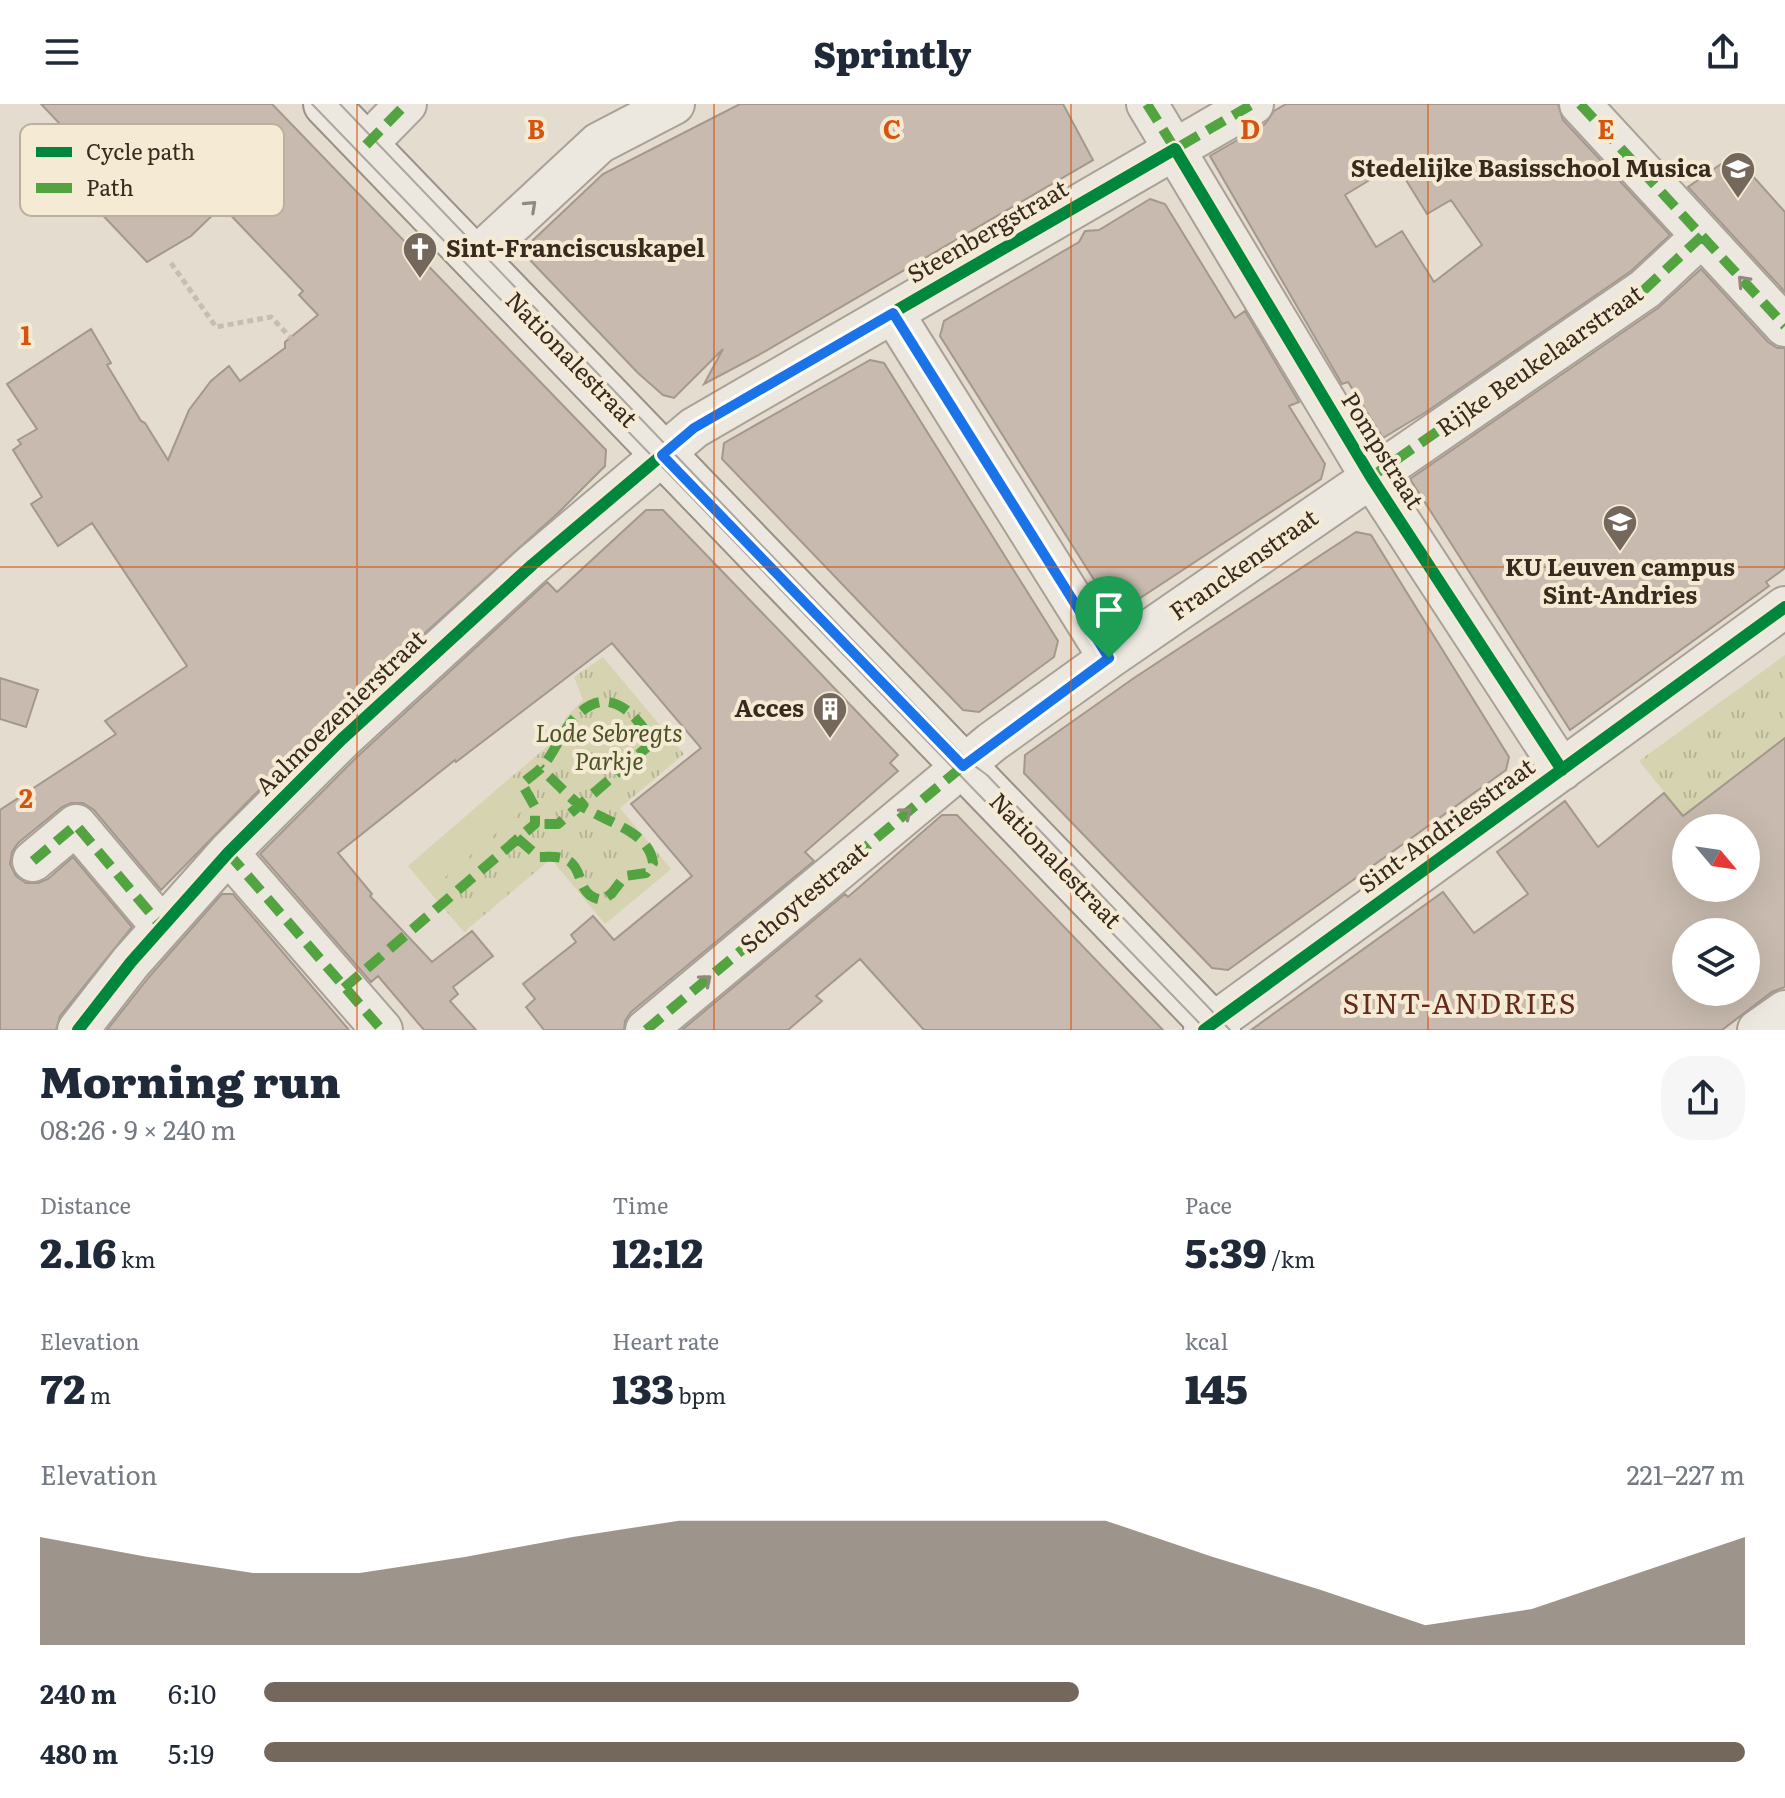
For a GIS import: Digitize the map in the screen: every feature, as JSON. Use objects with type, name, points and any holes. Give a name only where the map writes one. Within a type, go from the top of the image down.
[{"type":"street","name":"Nationalestraat","points":[[326,104],[1211,1028]]},
{"type":"street","points":[[366,145],[406,104]]},
{"type":"street","points":[[474,259],[599,143],[674,104]]},
{"type":"street","name":"Pompstraat","points":[[1147,104],[1371,477],[1562,770]]},
{"type":"street","name":"Steenbergstraat","points":[[662,455],[694,428],[1253,104]]},
{"type":"street","points":[[1580,104],[1785,326]]},
{"type":"street","name":"Rijke Beukelaarstraat","points":[[1371,477],[1645,289],[1702,236]]},
{"type":"street","points":[[893,313],[1109,658]]},
{"type":"street","name":"Aalmoezenierstraat","points":[[78,1030],[162,927],[228,853],[342,739],[532,565],[662,455]]},
{"type":"street","name":"Franckenstraat","points":[[963,766],[1109,658],[1371,477]]},
{"type":"street","name":"Sint-Andriesstraat","points":[[1211,1028],[1785,607]]},
{"type":"street","name":"Schoytestraat","points":[[646,1030],[963,766]]},
{"type":"street","points":[[33,861],[76,825],[162,927]]},
{"type":"street","points":[[228,853],[382,1030]]},
{"type":"street","points":[[1758,1030],[1785,1011]]},
{"type":"path","points":[[171,263],[216,327],[271,317],[291,338]]},
{"type":"green space","points":[[1785,655],[1785,738],[1687,814],[1682,814],[1639,761]]},
{"type":"green space","name":"Lode Sebregts Parkje","points":[[603,657],[684,754],[620,808],[671,869],[605,924],[551,859],[464,932],[429,891],[525,808],[504,783],[555,740],[566,717],[583,700],[574,677]]},
{"type":"green space","points":[[504,783],[525,808],[429,891],[408,866]]},
{"type":"building","points":[[41,104],[272,104],[606,450],[605,466],[558,513],[326,722],[161,890],[94,810],[83,803],[62,807],[18,843],[12,852],[10,864],[16,876],[26,883],[38,883],[48,879],[73,857],[132,927],[60,1016],[56,1030],[0,1030],[0,810],[116,734],[105,721],[187,666],[92,523],[58,546],[31,504],[42,497],[13,450],[21,444],[18,440],[37,429],[7,384],[91,329],[111,363],[107,365],[168,460],[189,410],[211,381],[229,366],[240,381],[285,348],[285,342],[318,315],[299,295],[303,291],[232,216],[284,216],[284,124],[60,124]]},
{"type":"building","points":[[740,104],[1063,104],[1093,160],[704,384],[723,349],[674,398],[663,395],[638,373],[530,260],[530,243],[603,174]]},
{"type":"building","points":[[1286,104],[1558,104],[1563,120],[1670,235],[1631,271],[1426,412],[1383,438],[1348,382],[1342,384],[1210,156],[1265,124],[1274,111]],"holes":[[[1396,164],[1427,214],[1451,200],[1482,245],[1434,282],[1402,231],[1376,247],[1345,195]]]},
{"type":"building","points":[[1734,155],[1785,212],[1785,292],[1688,187]]},
{"type":"building","points":[[1150,199],[1165,204],[1235,318],[1245,311],[1299,402],[1289,406],[1325,464],[1321,479],[1125,608],[1110,605],[940,336],[944,321],[1079,242],[1085,231],[1099,230]]},
{"type":"building","points":[[104,216],[212,216],[191,236],[147,262]]},
{"type":"building","name":"KU Leuven campus Sint-Andries","points":[[1701,269],[1768,342],[1777,348],[1785,348],[1785,568],[1766,582],[1769,586],[1570,730],[1410,479],[1658,308]]},
{"type":"building","points":[[870,360],[884,363],[1058,641],[1054,657],[979,712],[963,710],[722,459],[724,443]]},
{"type":"building","points":[[646,510],[663,510],[898,755],[890,763],[898,771],[805,852],[814,861],[631,1012],[624,1030],[544,1030],[526,1007],[535,999],[523,984],[576,942],[571,935],[593,916],[614,940],[692,876],[631,804],[701,748],[612,643],[455,760],[338,853],[372,894],[370,896],[432,962],[472,931],[493,956],[453,987],[458,994],[450,1001],[476,1030],[424,1030],[378,976],[371,982],[260,854],[358,756],[547,582],[557,592]]},
{"type":"building","points":[[1356,532],[1371,535],[1509,757],[1506,770],[1228,970],[1212,968],[1024,773],[1025,755],[1134,678]]},
{"type":"building","points":[[0,678],[38,690],[26,727],[0,719]]},
{"type":"building","points":[[1785,738],[1785,987],[1760,1001],[1760,918],[1672,918],[1672,1006],[1754,1006],[1722,1030],[1251,1030],[1443,892],[1474,933],[1528,894],[1497,852],[1565,801],[1598,847],[1664,793],[1681,814],[1672,814],[1672,902],[1760,902],[1760,814],[1686,814]]},
{"type":"building","points":[[942,815],[957,815],[1163,1030],[924,1030],[860,959],[816,996],[822,1001],[788,1030],[682,1030],[845,894],[848,897]]},
{"type":"building","points":[[222,894],[233,894],[349,1030],[107,1030]]},
{"type":"tram line","points":[[312,104],[1206,1030]]},
{"type":"tram line","points":[[340,104],[968,761],[987,775],[1230,1030]]},
{"type":"marked path","points":[[366,145],[406,104]]},
{"type":"marked path","points":[[1147,104],[1175,149],[1253,104]]},
{"type":"marked path","points":[[1580,104],[1785,326]]},
{"type":"marked path","points":[[1371,477],[1645,289],[1702,236]]},
{"type":"marked path","points":[[344,988],[535,824],[535,807],[522,784],[546,763],[568,726],[584,709],[606,702],[617,704],[627,711],[653,742],[558,824],[535,824]]},
{"type":"marked path","points":[[646,1030],[963,766]]},
{"type":"marked path","points":[[517,838],[539,857],[559,857],[572,863],[588,893],[603,900],[625,876],[646,873],[653,863],[650,851],[643,842],[577,803],[540,768]]},
{"type":"marked path","points":[[33,861],[76,825],[162,927]]},
{"type":"marked path","points":[[228,853],[382,1030]]},
{"type":"cycle path","points":[[78,1030],[131,962],[228,853],[342,739],[532,565],[694,428],[1175,149],[1371,477],[1562,770]]},
{"type":"cycle path","points":[[1204,1030],[1785,607]]},
{"type":"place","name":"Stedelijke Basisschool Musica","points":[[1738,200]]},
{"type":"place","name":"Sint-Franciscuskapel","points":[[420,280]]},
{"type":"place","name":"KU Leuven campus Sint-Andries","points":[[1620,553]]},
{"type":"place","name":"Acces","points":[[830,740]]},
{"type":"district","name":"SINT-ANDRIES","points":[[1460,1004]]},
{"type":"route","points":[[893,313],[1109,658],[963,766],[662,455],[694,428],[893,313]]}]
